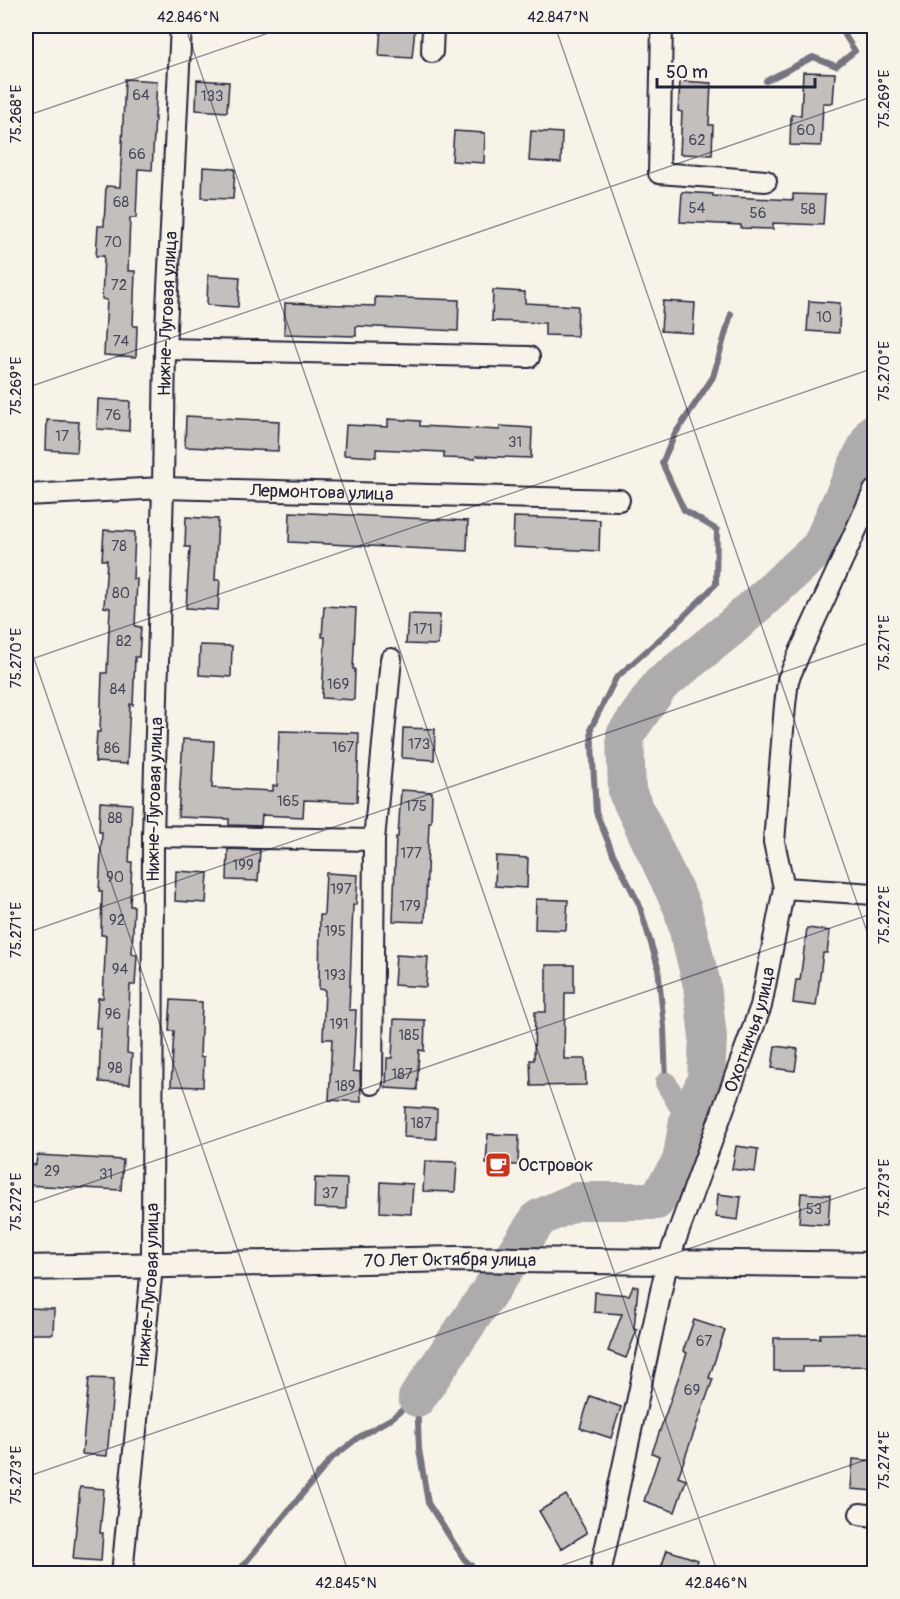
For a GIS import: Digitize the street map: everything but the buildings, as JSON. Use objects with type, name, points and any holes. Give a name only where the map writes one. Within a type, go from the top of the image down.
[{"type":"street","name":"Нижне-Луговая улица","points":[[122,1574],[152,1266],[153,836],[165,349],[181,26]]},
{"type":"street","points":[[432,52],[433,26]]},
{"type":"street","points":[[663,26],[659,173],[766,181]]},
{"type":"street","points":[[165,349],[529,357]]},
{"type":"street","name":"Лермонтова улица","points":[[26,495],[163,488],[618,500]]},
{"type":"street","name":"Охотничья улица","points":[[600,1574],[667,1263],[761,1006],[784,888],[774,842],[781,746],[789,680],[874,491]]},
{"type":"street","points":[[372,1084],[374,840],[391,658]]},
{"type":"street","points":[[153,836],[374,840]]},
{"type":"street","points":[[784,888],[874,894]]},
{"type":"street","name":"70 Лет Октября улица","points":[[26,1268],[458,1259],[874,1265]]},
{"type":"waterway","points":[[766,81],[813,57],[836,66],[855,51],[839,26]]},
{"type":"waterway","points":[[666,1083],[664,1027],[658,967],[639,904],[613,854],[596,812],[591,728],[616,678],[670,630],[716,584],[717,530],[684,510],[662,463],[675,434],[713,377],[731,314]]},
{"type":"waterway","points":[[417,1398],[539,1218],[577,1201],[656,1201],[681,1162],[688,1120],[706,1080],[708,1037],[702,985],[682,907],[627,792],[625,735],[660,685],[732,627],[820,547],[874,432]]},
{"type":"waterway","points":[[666,1083],[688,1120]]},
{"type":"waterway","points":[[417,1398],[419,1449],[428,1503],[464,1559],[480,1574]]},
{"type":"waterway","points":[[236,1574],[332,1458],[359,1437],[392,1418],[417,1398]]},
{"type":"place","name":"Островок","points":[[498,1165]]}]
